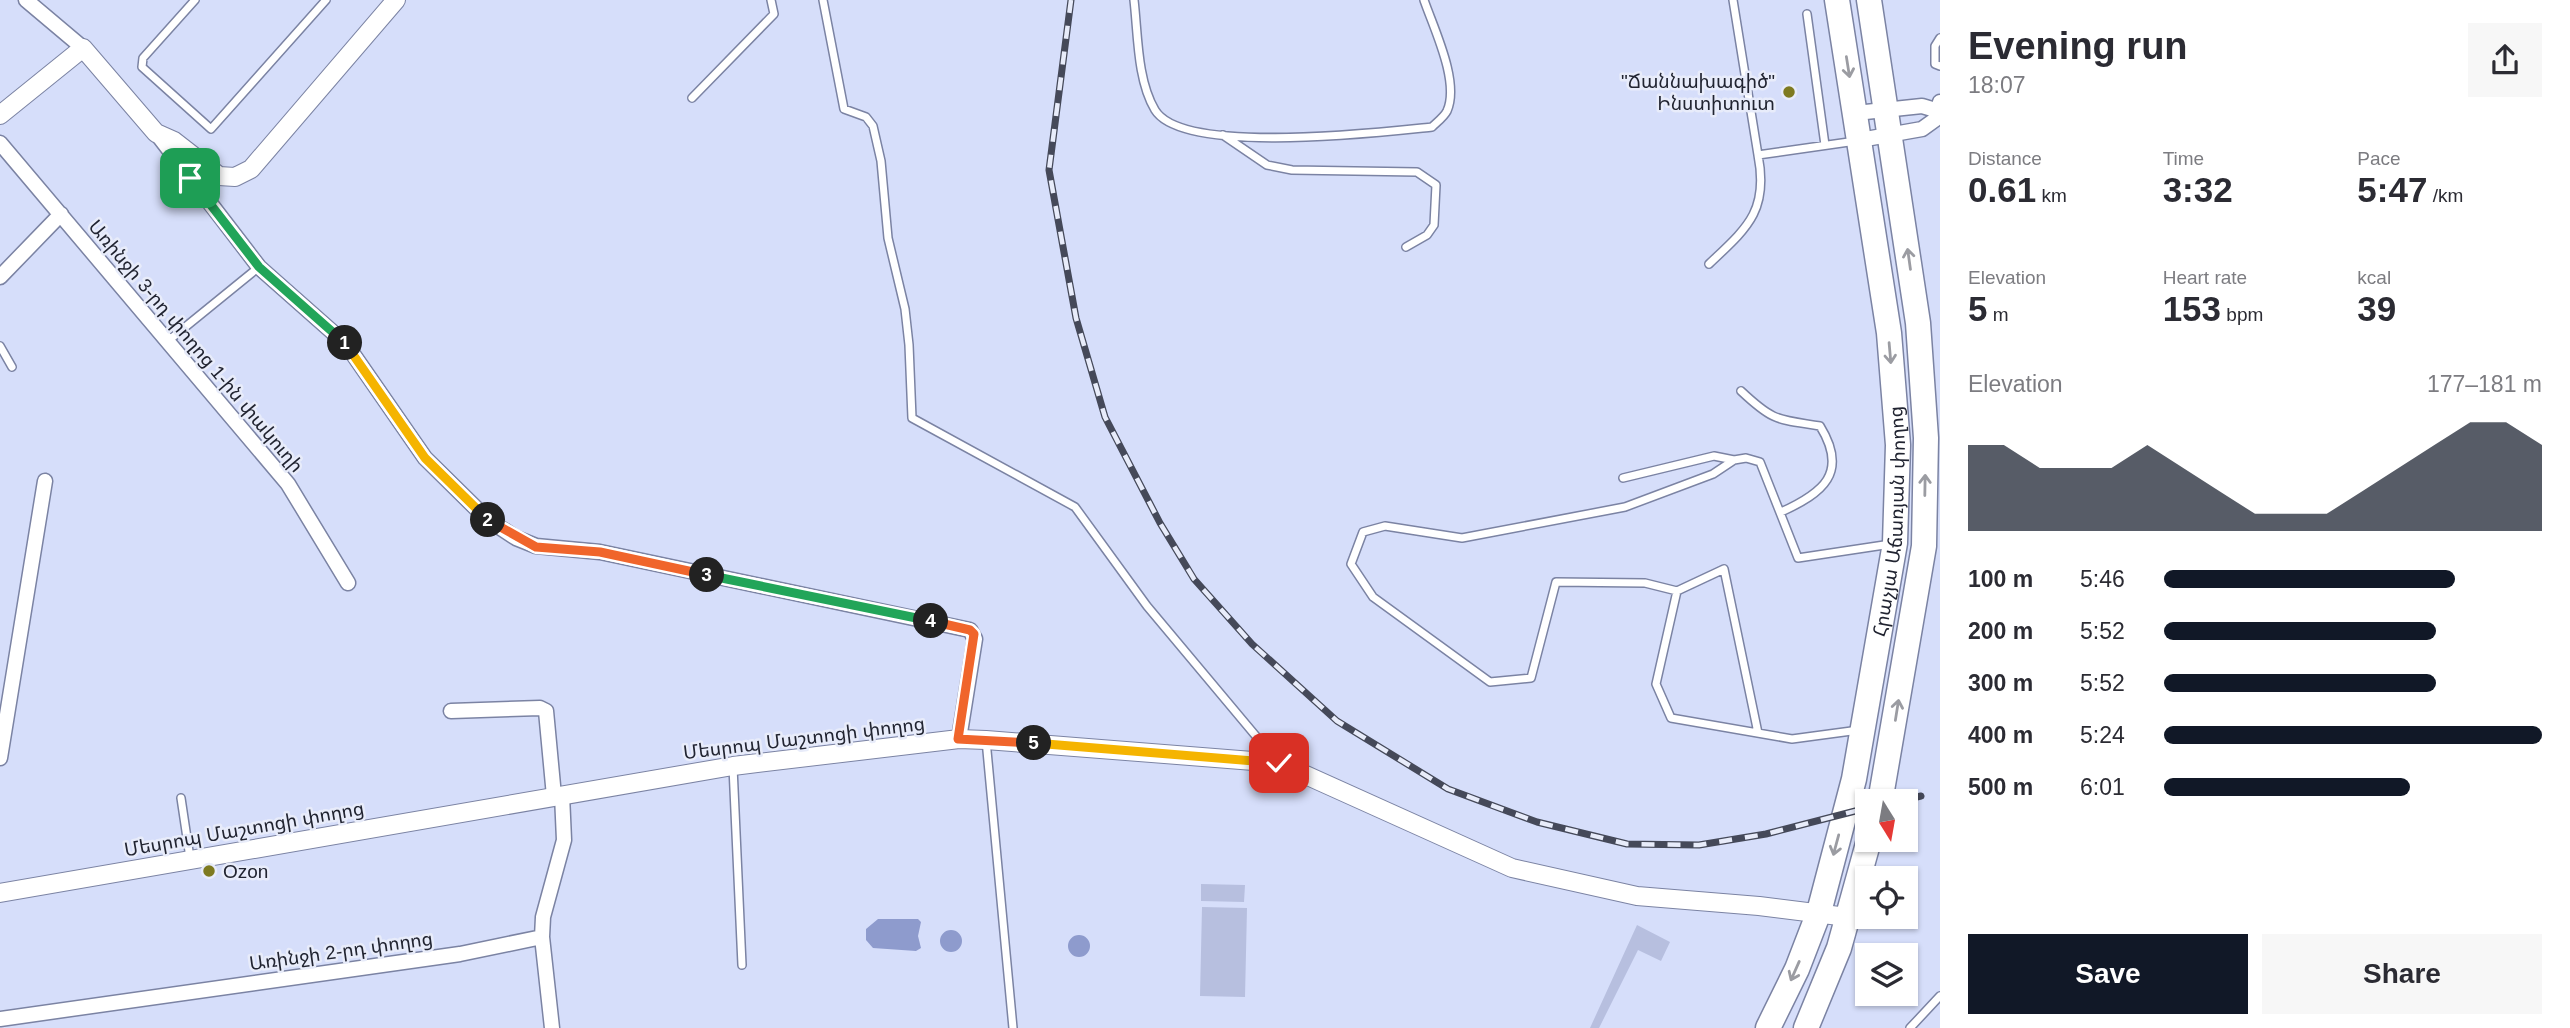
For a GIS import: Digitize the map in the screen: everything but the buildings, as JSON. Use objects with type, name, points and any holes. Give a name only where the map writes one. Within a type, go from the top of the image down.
[{"type":"highway","name":"Հրաչյա Աճառյան փողոց","points":[[1768,1028],[1797,969],[1818,912],[1854,779],[1895,543],[1896,420],[1889,333],[1837,0]]},
{"type":"highway","name":"Հրաչյա Աճառյան փողոց","points":[[1869,0],[1919,323],[1926,451],[1924,546],[1882,789]]},
{"type":"highway","points":[[1806,1028],[1839,948],[1866,852]]},
{"type":"highway","points":[[1825,1028],[1839,980],[1839,948]]},
{"type":"street","points":[[26,0],[83,48],[156,133],[259,267],[346,344],[425,458],[487,519],[516,538],[536,547],[600,552],[970,630],[975,639],[958,739]]},
{"type":"street","points":[[156,133],[174,141],[219,176],[235,177],[251,169],[396,0]]},
{"type":"street","points":[[0,116],[83,48]]},
{"type":"street","points":[[1856,113],[1889,122],[1922,129],[1936,119],[1940,108],[1922,106],[1889,122],[1860,140]]},
{"type":"street","name":"Առինջի 3-րդ փողոց 1-ին փակուղի","points":[[0,144],[288,484],[348,583]]},
{"type":"street","points":[[0,277],[61,214]]},
{"type":"street","points":[[0,758],[45,481]]},
{"type":"street","points":[[451,711],[545,710],[564,840],[543,917],[542,937],[552,1028]]},
{"type":"street","name":"Մեսրոպ Մաշտոցի փողոց","points":[[0,893],[733,766],[958,739],[1250,758],[1279,763],[1512,868],[1637,896],[1818,912],[1847,918]]},
{"type":"street","name":"Առինջի 2-րդ փողոց","points":[[0,1019],[460,954],[542,937]]},
{"type":"lane","points":[[195,0],[143,58],[142,67],[211,129],[326,0]]},
{"type":"lane","points":[[692,97],[774,14],[771,0]]},
{"type":"lane","points":[[823,0],[844,109],[866,117],[873,126],[881,161],[888,238],[905,309],[912,418],[1075,507],[1147,606],[1279,763]]},
{"type":"lane","points":[[1134,0],[1146,90],[1156,111],[1166,121],[1184,128],[1223,134],[1299,139],[1432,127],[1446,114],[1451,96],[1450,80],[1424,0]]},
{"type":"lane","points":[[1709,264],[1745,229],[1759,207],[1762,176],[1733,0]]},
{"type":"lane","points":[[1807,14],[1825,145]]},
{"type":"lane","points":[[1940,38],[1934,55],[1935,64],[1940,66]]},
{"type":"lane","points":[[1223,134],[1267,165],[1292,170],[1417,172],[1432,179],[1437,191],[1434,225],[1427,235],[1405,247]]},
{"type":"lane","points":[[1758,155],[1860,140]]},
{"type":"lane","points":[[168,341],[259,267]]},
{"type":"lane","points":[[0,346],[12,367]]},
{"type":"lane","points":[[1741,391],[1765,414],[1778,421],[1820,426],[1829,441],[1832,458],[1830,476],[1813,498],[1782,512]]},
{"type":"lane","points":[[1623,478],[1714,456],[1734,460],[1746,458],[1759,462],[1782,512],[1798,558],[1895,543]]},
{"type":"lane","points":[[1734,460],[1713,474],[1625,507],[1462,538],[1385,526],[1363,532],[1351,564],[1373,597],[1490,682],[1531,678],[1556,582],[1645,583],[1677,591],[1724,569],[1758,733]]},
{"type":"lane","points":[[1677,591],[1656,684],[1671,718],[1792,740],[1863,730]]},
{"type":"lane","points":[[986,740],[1013,1028]]},
{"type":"lane","points":[[733,766],[742,965]]},
{"type":"lane","points":[[181,798],[190,859]]},
{"type":"lane","points":[[1910,1028],[1940,996]]},
{"type":"shaded area","points":[[1201,884],[1245,885],[1244,902],[1201,901]]},
{"type":"shaded area","points":[[1202,907],[1247,908],[1245,997],[1200,996]]},
{"type":"shaded area","points":[[878,919],[918,919],[921,922],[918,936],[921,948],[916,951],[873,948],[866,940],[866,929]]},
{"type":"shaded area","points":[[1637,925],[1670,942],[1661,961],[1638,950],[1599,1028],[1590,1028]]},
{"type":"shaded area","points":[[951,930],[959,933],[962,941],[959,949],[951,952],[943,949],[940,941],[943,933]]},
{"type":"shaded area","points":[[1079,935],[1087,938],[1090,946],[1087,954],[1079,957],[1071,954],[1068,946],[1071,938]]},
{"type":"railway","points":[[1071,0],[1049,170],[1076,318],[1105,417],[1160,523],[1194,579],[1252,644],[1337,721],[1448,789],[1537,822],[1627,844],[1699,845],[1766,834],[1855,811]]},
{"type":"place","name":"\"Ճաննախագիծ\" Ինստիտուտ","points":[[1789,92]]},
{"type":"place","name":"Ozon","points":[[209,871]]},
{"type":"route","points":[[190,178],[259,267],[346,344],[425,458],[487,519],[516,538],[536,547],[600,552],[970,630],[975,639],[958,739],[1250,758],[1279,763]]}]
